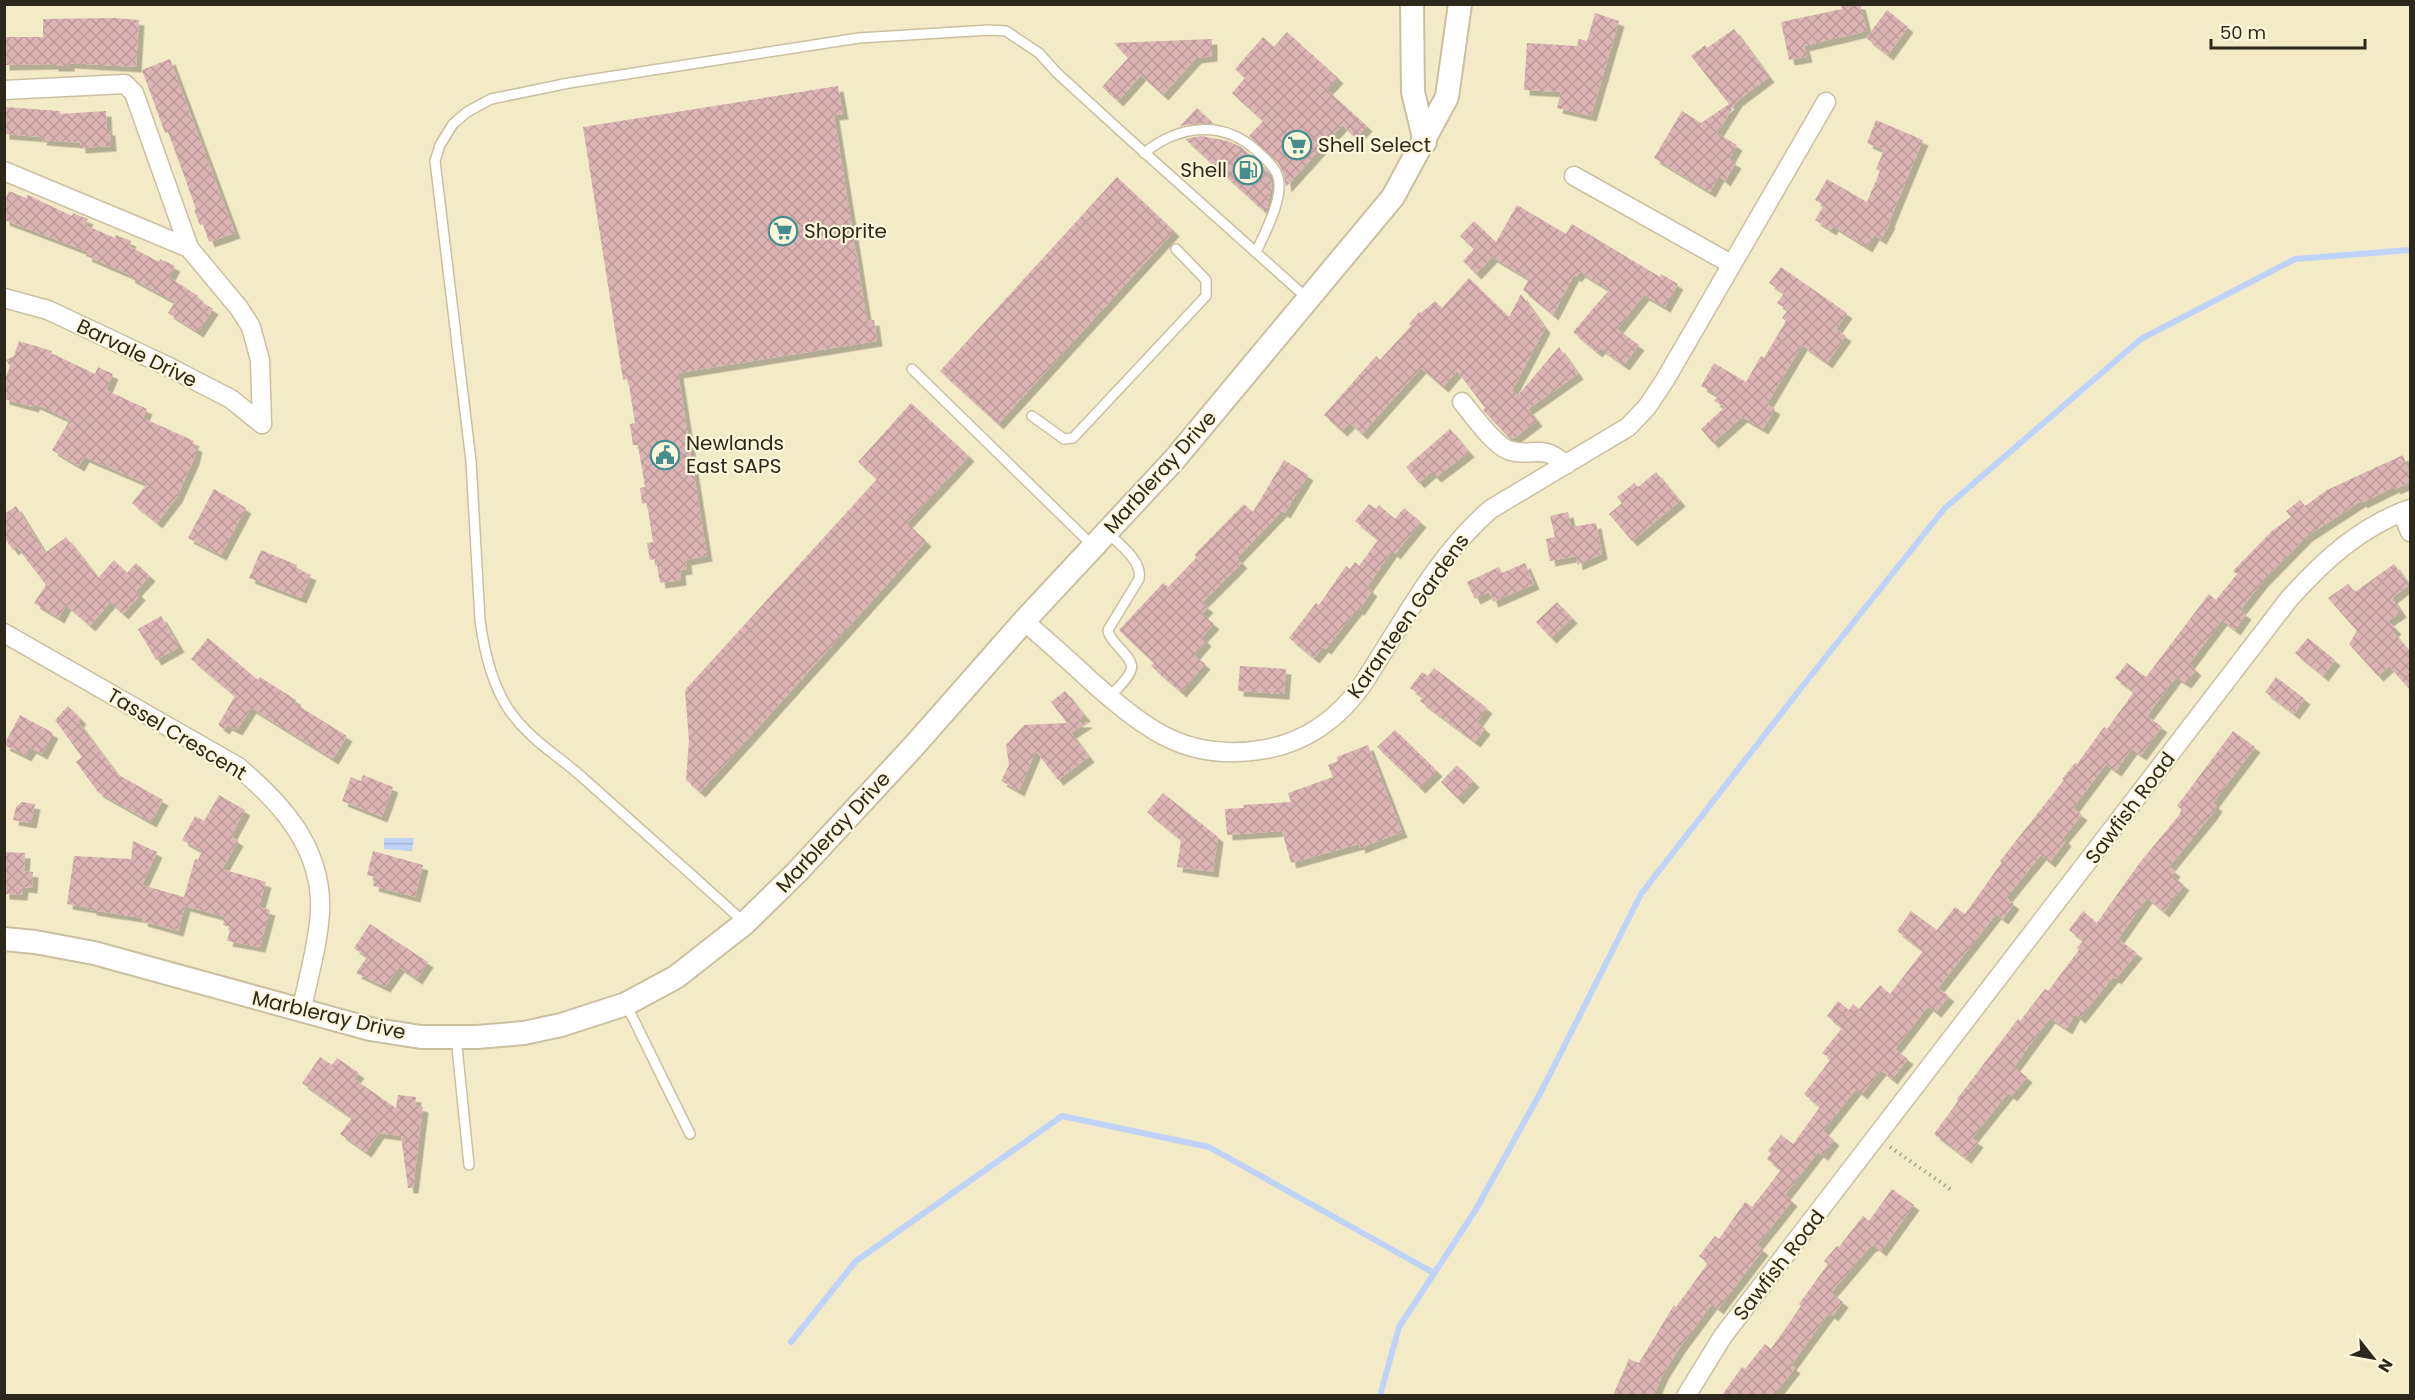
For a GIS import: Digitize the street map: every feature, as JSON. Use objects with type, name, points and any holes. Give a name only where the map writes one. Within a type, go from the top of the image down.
[{"type":"street","points":[[1412,4],[1413,92],[1425,142]]},
{"type":"street","name":"Marbleray Drive","points":[[4,939],[94,952],[302,1012],[370,1029],[421,1037],[477,1037],[543,1029],[588,1018],[626,1004],[676,977],[745,923],[797,872],[1024,621],[1174,460],[1393,197],[1425,142],[1447,97],[1460,4]]},
{"type":"street","points":[[4,90],[125,84],[134,93],[189,248]]},
{"type":"street","name":"Karanteen Gardens","points":[[1024,621],[1134,719],[1161,735],[1187,746],[1209,752],[1245,753],[1274,748],[1303,738],[1329,722],[1349,702],[1445,558],[1471,526],[1491,509],[1628,427],[1647,407],[1665,380],[1826,102]]},
{"type":"street","points":[[4,171],[189,248]]},
{"type":"street","points":[[1574,176],[1731,264]]},
{"type":"street","name":"Barvale Drive","points":[[4,298],[48,310],[169,367],[231,399],[262,424],[260,360],[251,327],[239,308],[189,248]]},
{"type":"street","points":[[1462,402],[1497,442],[1509,450],[1549,452],[1566,465]]},
{"type":"street","points":[[2406,511],[2410,532]]},
{"type":"street","name":"Sawfish Road","points":[[1686,1395],[1723,1336],[2289,599],[2335,552],[2366,530],[2406,511]]},
{"type":"street","name":"Tassel Crescent","points":[[4,633],[237,766],[264,788],[286,812],[310,853],[320,892],[318,928],[302,1012]]},
{"type":"lane","points":[[745,923],[572,768],[526,733],[508,708],[489,667],[483,646],[480,620],[471,461],[435,161],[440,145],[453,124],[467,112],[491,99],[569,83],[859,38],[989,30],[1006,31],[1040,53],[1057,73],[1144,153],[1309,300]]},
{"type":"lane","points":[[1144,153],[1161,140],[1186,131],[1209,129],[1234,134],[1251,146],[1271,164],[1279,178],[1278,195],[1270,222],[1256,252]]},
{"type":"lane","points":[[1032,416],[1064,439],[1073,438],[1206,296],[1208,290],[1206,280],[1176,249]]},
{"type":"lane","points":[[912,369],[1100,539],[1136,562],[1141,573],[1139,579],[1108,630],[1109,637],[1130,661],[1132,667],[1129,674],[1109,697]]},
{"type":"lane","points":[[626,1004],[690,1134]]},
{"type":"lane","points":[[456,1037],[468,1165]]},
{"type":"path","points":[[1877,1138],[1953,1191]]},
{"type":"water","points":[[384,838],[414,838],[412,851],[384,849]]},
{"type":"building","points":[[1841,4],[1860,4],[1867,31],[1804,46],[1807,57],[1789,60],[1781,22],[1842,9]]},
{"type":"building","points":[[1887,10],[1908,27],[1888,55],[1866,38]]},
{"type":"building","points":[[1595,13],[1619,21],[1591,116],[1557,108],[1561,92],[1524,90],[1527,43],[1577,46],[1579,39],[1587,41]]},
{"type":"building","points":[[43,19],[139,20],[136,67],[69,63],[69,66],[4,65],[4,37],[43,37]]},
{"type":"building","points":[[1734,29],[1769,77],[1737,101],[1717,133],[1737,145],[1729,159],[1736,163],[1725,181],[1719,176],[1710,192],[1654,158],[1682,111],[1701,123],[1729,104],[1691,56],[1705,45],[1707,48]]},
{"type":"building","points":[[1287,32],[1338,78],[1327,90],[1367,126],[1356,138],[1342,125],[1286,187],[1278,162],[1249,136],[1263,121],[1232,93],[1245,78],[1235,69],[1263,37],[1274,47]]},
{"type":"building","points":[[1212,39],[1212,56],[1196,58],[1163,95],[1141,75],[1118,101],[1102,87],[1128,58],[1114,43]]},
{"type":"building","points":[[170,59],[235,233],[209,242],[203,224],[200,225],[194,210],[196,209],[168,132],[165,133],[142,70]]},
{"type":"building","points":[[838,86],[843,114],[834,115],[867,321],[874,320],[877,341],[678,373],[707,556],[686,560],[687,569],[680,570],[681,580],[660,583],[656,559],[650,560],[647,543],[653,542],[647,503],[642,504],[640,488],[645,487],[638,445],[633,445],[630,424],[635,423],[628,379],[623,380],[583,127]]},
{"type":"building","points":[[4,107],[60,111],[60,114],[106,111],[111,146],[80,148],[80,143],[4,134]]},
{"type":"building","points":[[1197,108],[1214,124],[1200,123],[1180,126]]},
{"type":"building","points":[[1876,120],[1923,140],[1890,223],[1881,239],[1874,235],[1867,247],[1833,226],[1831,230],[1815,220],[1824,205],[1815,200],[1827,179],[1867,202],[1880,171],[1876,169],[1884,150],[1867,143]]},
{"type":"building","points":[[1201,136],[1228,141],[1241,147],[1267,170],[1272,185],[1266,213],[1185,139]]},
{"type":"building","points":[[1117,177],[1174,231],[998,424],[940,371]]},
{"type":"building","points":[[9,191],[26,198],[28,195],[72,216],[73,213],[88,219],[85,225],[115,238],[116,235],[131,241],[129,246],[159,262],[160,259],[175,266],[169,277],[213,309],[198,332],[168,313],[175,302],[129,277],[130,275],[86,256],[88,252],[4,220],[4,202]]},
{"type":"building","points":[[1517,205],[1566,234],[1572,224],[1660,277],[1661,274],[1678,284],[1665,307],[1644,295],[1617,329],[1639,345],[1624,365],[1600,348],[1597,352],[1573,332],[1609,290],[1580,272],[1576,277],[1574,275],[1553,315],[1523,290],[1529,279],[1492,257],[1476,274],[1463,261],[1474,249],[1460,236],[1474,221],[1496,242]]},
{"type":"building","points":[[1781,267],[1847,313],[1836,329],[1846,336],[1827,363],[1802,345],[1767,404],[1775,409],[1763,429],[1742,417],[1713,443],[1701,429],[1725,407],[1714,401],[1718,396],[1701,386],[1714,363],[1746,382],[1761,356],[1764,358],[1786,321],[1782,318],[1788,310],[1777,303],[1784,293],[1769,283]]},
{"type":"building","points":[[1469,278],[1509,317],[1521,294],[1545,328],[1512,391],[1518,395],[1559,347],[1578,374],[1528,409],[1537,421],[1513,439],[1510,435],[1508,437],[1483,410],[1485,408],[1457,371],[1443,387],[1421,368],[1362,434],[1350,423],[1342,431],[1324,415],[1376,356],[1380,360],[1411,326],[1409,324],[1419,312],[1421,313],[1435,301],[1442,308]]},
{"type":"building","points":[[19,341],[52,351],[51,353],[95,374],[98,367],[113,374],[106,390],[147,409],[143,418],[194,441],[192,444],[197,447],[194,459],[177,497],[157,523],[132,503],[147,484],[84,457],[79,466],[52,450],[70,420],[35,404],[33,407],[4,399],[4,382],[10,366],[6,360],[14,356]]},
{"type":"building","points":[[911,403],[969,456],[907,523],[926,541],[700,792],[686,780],[689,741],[685,690],[877,479],[858,462]]},
{"type":"building","points":[[1450,429],[1469,452],[1436,477],[1431,472],[1419,483],[1406,467]]},
{"type":"building","points":[[2403,455],[2410,475],[2410,483],[2395,489],[2394,487],[2362,503],[2361,501],[2307,536],[2263,581],[2240,610],[2246,614],[2235,630],[2222,620],[2189,664],[2196,670],[2186,683],[2176,677],[2147,716],[2162,727],[2141,755],[2132,749],[2116,771],[2106,764],[2073,808],[2082,815],[2063,838],[2066,841],[2050,862],[2041,855],[2006,898],[2014,904],[2003,919],[1996,914],[1938,988],[1949,996],[1936,1012],[1928,1006],[1895,1049],[1908,1059],[1892,1079],[1881,1070],[1862,1094],[1856,1089],[1823,1131],[1834,1140],[1823,1155],[1818,1152],[1785,1195],[1792,1201],[1757,1245],[1763,1250],[1718,1309],[1712,1304],[1680,1347],[1663,1374],[1654,1395],[1613,1395],[1629,1359],[1639,1363],[1674,1305],[1676,1307],[1708,1263],[1699,1256],[1715,1236],[1719,1239],[1745,1202],[1752,1207],[1781,1170],[1767,1159],[1771,1153],[1768,1151],[1781,1135],[1793,1144],[1820,1107],[1804,1094],[1831,1059],[1822,1053],[1842,1028],[1827,1016],[1838,1001],[1849,1010],[1853,1004],[1859,1009],[1880,985],[1890,994],[1923,951],[1897,931],[1911,911],[1937,930],[1955,907],[1965,914],[2002,862],[2000,861],[2064,780],[2062,779],[2075,763],[2077,764],[2104,727],[2107,729],[2134,692],[2115,678],[2127,663],[2146,677],[2209,594],[2216,600],[2237,574],[2233,571],[2272,531],[2291,517],[2286,511],[2300,500],[2305,506],[2327,490]]},
{"type":"building","points":[[1284,460],[1308,475],[1285,513],[1282,511],[1237,558],[1242,563],[1202,603],[1208,607],[1202,614],[1214,624],[1202,637],[1206,641],[1194,655],[1205,664],[1181,692],[1151,666],[1154,663],[1119,630],[1163,583],[1168,587],[1197,557],[1194,555],[1244,504],[1253,512]]},
{"type":"building","points":[[1656,472],[1680,501],[1632,541],[1609,514],[1622,503],[1617,497],[1634,483],[1638,487]]},
{"type":"building","points":[[214,489],[246,508],[221,555],[188,538]]},
{"type":"building","points":[[1369,504],[1376,509],[1379,505],[1395,519],[1404,508],[1421,522],[1395,554],[1392,551],[1367,587],[1372,591],[1359,610],[1357,609],[1326,649],[1323,647],[1314,658],[1289,638],[1316,603],[1319,605],[1346,566],[1350,569],[1355,562],[1359,566],[1378,540],[1355,521]]},
{"type":"building","points":[[16,506],[45,553],[66,537],[98,578],[114,560],[127,573],[136,563],[150,576],[136,591],[140,595],[123,614],[110,602],[90,626],[66,605],[59,618],[34,603],[46,585],[17,547],[13,550],[4,537],[4,514]]},
{"type":"building","points":[[1568,512],[1571,527],[1596,523],[1602,554],[1577,565],[1576,556],[1550,561],[1546,539],[1555,537],[1550,516]]},
{"type":"building","points":[[261,550],[297,565],[296,568],[311,575],[301,598],[249,578]]},
{"type":"building","points":[[1525,563],[1534,584],[1493,602],[1489,592],[1475,599],[1467,582],[1499,567],[1502,573]]},
{"type":"building","points":[[2394,564],[2409,585],[2392,598],[2401,612],[2388,621],[2396,629],[2393,632],[2410,652],[2410,690],[2389,666],[2378,676],[2349,644],[2357,631],[2328,598],[2348,584],[2355,592]]},
{"type":"building","points":[[1557,602],[1572,618],[1551,638],[1536,622]]},
{"type":"building","points":[[161,616],[179,647],[156,660],[138,629]]},
{"type":"building","points":[[208,638],[258,680],[260,677],[296,700],[294,703],[347,736],[333,759],[251,708],[237,730],[227,725],[224,729],[218,725],[235,696],[191,659]]},
{"type":"building","points":[[2308,638],[2335,660],[2323,676],[2295,653]]},
{"type":"building","points":[[1240,666],[1286,669],[1284,694],[1238,691]]},
{"type":"building","points":[[1434,668],[1487,708],[1477,722],[1485,729],[1475,742],[1420,701],[1423,697],[1410,688],[1422,672],[1428,676]]},
{"type":"building","points":[[2276,677],[2305,699],[2294,714],[2265,692]]},
{"type":"building","points":[[1065,691],[1085,716],[1076,722],[1088,722],[1071,733],[1089,757],[1058,780],[1036,751],[1019,791],[1001,781],[1009,765],[1006,745],[1024,725],[1067,723],[1051,702]]},
{"type":"building","points":[[68,706],[81,719],[78,722],[117,774],[163,800],[151,822],[98,792],[76,762],[82,757],[55,720]]},
{"type":"building","points":[[20,715],[53,733],[42,754],[31,748],[26,756],[4,745]]},
{"type":"building","points":[[1395,730],[1437,771],[1420,788],[1377,747]]},
{"type":"building","points":[[2233,731],[2255,747],[2213,803],[2217,806],[2212,814],[2169,867],[2175,871],[2172,876],[2184,885],[2164,912],[2147,898],[2118,939],[2137,953],[2116,979],[2113,977],[2080,1018],[2075,1014],[2067,1029],[2050,1018],[2014,1067],[2027,1077],[2012,1096],[2008,1093],[1972,1138],[1978,1142],[1966,1158],[1934,1134],[1958,1101],[1957,1099],[2018,1019],[2020,1021],[2045,989],[2048,991],[2079,950],[2077,948],[2083,941],[2069,930],[2083,911],[2097,923],[2138,865],[2180,814],[2181,809],[2177,806]]},
{"type":"building","points":[[1368,745],[1402,832],[1360,848],[1359,844],[1291,863],[1282,831],[1227,835],[1225,809],[1244,808],[1243,805],[1291,802],[1288,793],[1333,777],[1328,765],[1338,761],[1337,757]]},
{"type":"building","points":[[1457,765],[1474,782],[1458,799],[1441,782]]},
{"type":"building","points":[[363,775],[393,787],[382,817],[342,801],[351,777],[361,781]]},
{"type":"building","points":[[1163,793],[1218,837],[1213,872],[1177,867],[1181,840],[1147,812]]},
{"type":"building","points":[[219,795],[245,810],[231,836],[238,841],[222,869],[266,882],[259,907],[270,910],[260,947],[227,941],[231,927],[223,925],[225,917],[185,906],[178,931],[142,921],[143,918],[67,904],[74,856],[131,859],[133,841],[157,852],[142,885],[184,897],[195,859],[198,860],[202,851],[182,840],[195,816],[204,821]]},
{"type":"building","points":[[22,802],[35,804],[31,823],[13,820],[16,807]]},
{"type":"building","points":[[373,851],[423,865],[415,897],[373,886],[375,877],[367,875]]},
{"type":"building","points":[[4,852],[25,853],[24,871],[33,872],[32,888],[23,887],[22,895],[4,894]]},
{"type":"building","points":[[370,924],[428,962],[417,979],[399,967],[385,987],[356,973],[367,957],[354,948]]},
{"type":"building","points":[[320,1057],[332,1065],[337,1058],[359,1073],[354,1079],[396,1108],[398,1095],[416,1097],[415,1105],[423,1107],[413,1188],[408,1188],[401,1136],[379,1133],[366,1152],[340,1134],[352,1118],[302,1083]]},
{"type":"building","points":[[1892,1189],[1914,1205],[1881,1251],[1874,1245],[1870,1247],[1831,1293],[1843,1302],[1833,1316],[1829,1313],[1791,1365],[1795,1368],[1774,1395],[1722,1395],[1742,1367],[1745,1369],[1765,1344],[1771,1349],[1801,1306],[1799,1304],[1828,1264],[1824,1261],[1837,1246],[1839,1247],[1863,1216],[1869,1221]]},
{"type":"waterway","points":[[1380,1396],[1399,1327],[1475,1211],[1544,1086],[1641,894],[1945,508],[2141,339],[2295,259],[2410,250]]},
{"type":"waterway","points":[[791,1342],[856,1261],[1062,1116],[1209,1147],[1434,1273]]},
{"type":"place","name":"Shell Select","points":[[1297,145]]},
{"type":"place","name":"Shell","points":[[1248,170]]},
{"type":"place","name":"Shoprite","points":[[783,231]]},
{"type":"place","name":"Newlands East SAPS","points":[[665,455]]}]
